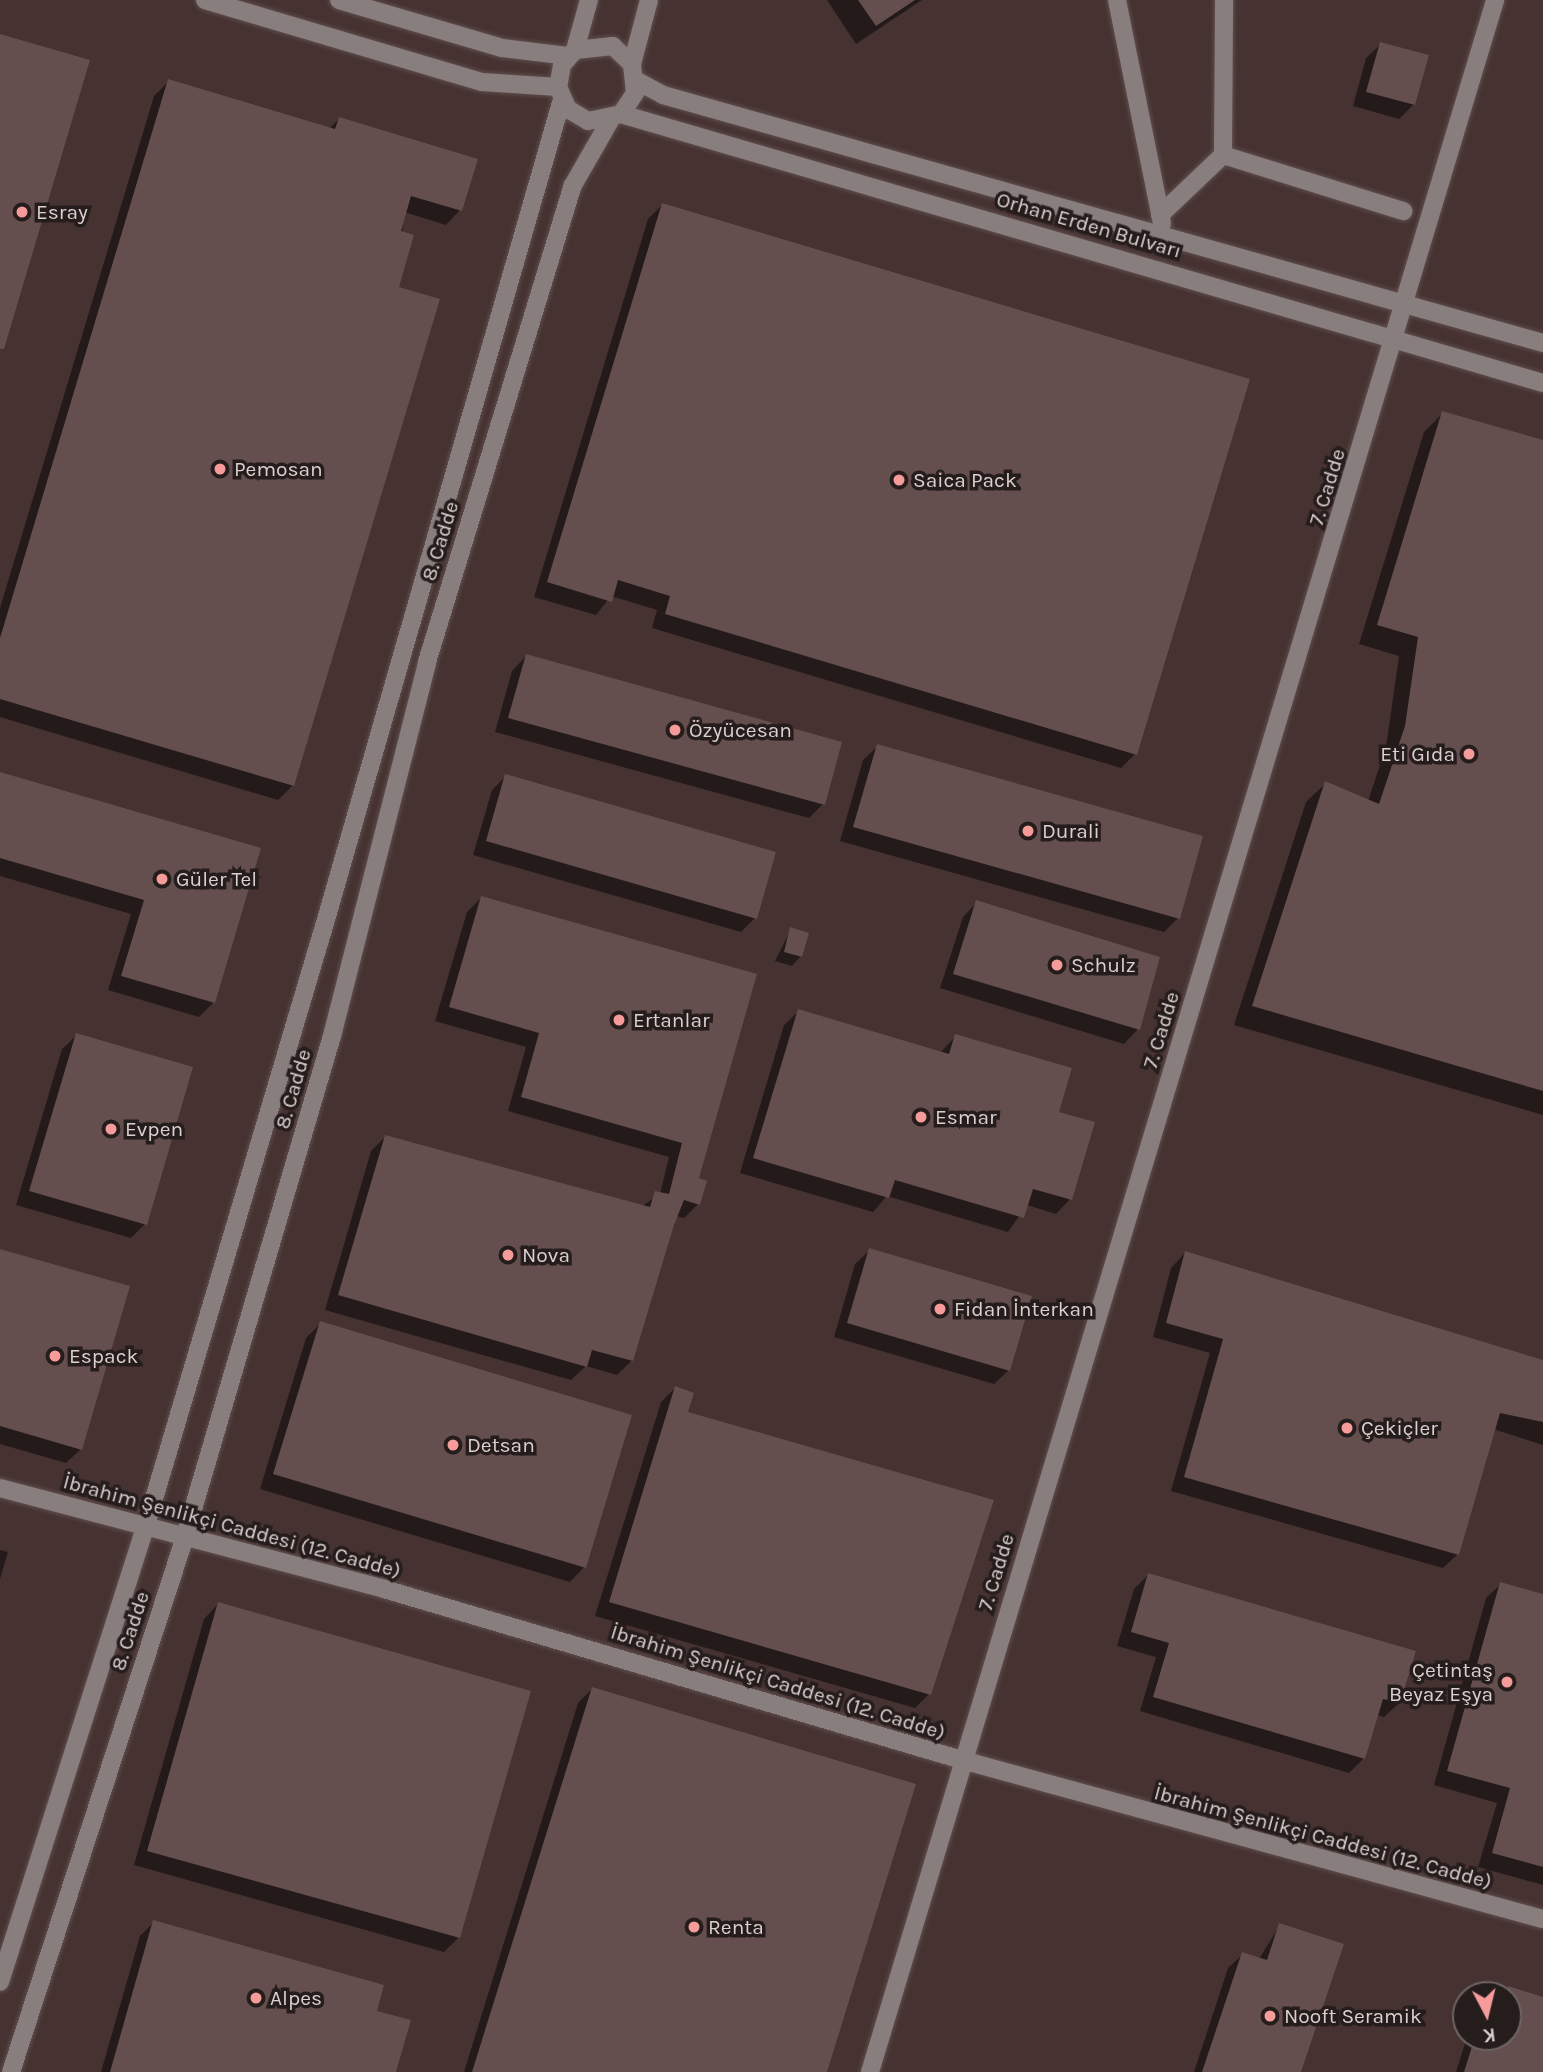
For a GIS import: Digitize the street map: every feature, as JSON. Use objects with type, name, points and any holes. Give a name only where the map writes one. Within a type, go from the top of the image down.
[{"type":"street","points":[[205,0],[482,82],[560,93],[589,0]]},
{"type":"street","name":"Orhan Erden Bulvarı","points":[[339,0],[502,48],[572,53],[613,46],[634,72],[663,95],[1164,234],[1543,343]]},
{"type":"street","points":[[616,116],[634,72],[649,0]]},
{"type":"street","points":[[1116,0],[1164,234]]},
{"type":"street","points":[[1160,215],[1223,155],[1224,0]]},
{"type":"street","name":"7. Cadde","points":[[870,2072],[962,1760],[1396,341],[1495,0]]},
{"type":"street","name":"Orhan Erden Bulvarı","points":[[560,93],[588,121],[616,116],[1543,383]]},
{"type":"street","name":"8. Cadde","points":[[0,1982],[145,1529],[560,93]]},
{"type":"street","name":"8. Cadde","points":[[11,2072],[184,1540],[332,1035],[427,662],[572,187],[616,116]]},
{"type":"street","points":[[1223,155],[1403,211]]},
{"type":"street","name":"İbrahim Şenlikçi Caddesi (12. Cadde)","points":[[0,1488],[184,1540],[384,1589],[962,1760],[1543,1919]]},
{"type":"building","points":[[858,0],[915,0],[876,26]]},
{"type":"building","name":"Esray","points":[[0,34],[90,60],[4,349],[0,349]]},
{"type":"building","points":[[1380,42],[1429,55],[1415,105],[1366,92]]},
{"type":"building","name":"Pemosan","points":[[168,79],[335,129],[339,117],[478,159],[462,211],[411,196],[401,231],[414,235],[399,287],[440,299],[294,786],[0,699],[0,638]]},
{"type":"building","name":"Saica Pack","points":[[662,203],[1250,379],[1137,755],[665,614],[670,596],[618,580],[612,602],[547,582]]},
{"type":"building","name":"Eti Gıda","points":[[1442,411],[1543,440],[1543,1091],[1252,1006],[1325,781],[1379,804],[1405,726],[1418,637],[1377,625]]},
{"type":"building","name":"Özyücesan","points":[[526,654],[842,742],[825,805],[508,718]]},
{"type":"building","name":"Durali","points":[[877,744],[1203,836],[1180,919],[853,827]]},
{"type":"building","name":"Güler Tel","points":[[0,772],[261,848],[215,1003],[121,976],[144,900],[0,858]]},
{"type":"building","points":[[505,774],[776,852],[757,919],[486,841]]},
{"type":"building","points":[[481,896],[757,974],[699,1178],[707,1181],[700,1205],[684,1200],[633,1361],[592,1350],[587,1367],[338,1295],[385,1135],[650,1207],[655,1191],[669,1194],[682,1143],[521,1097],[539,1033],[449,1007]]},
{"type":"building","name":"Schulz","points":[[976,900],[1160,957],[1140,1030],[953,974]]},
{"type":"building","points":[[790,927],[809,933],[802,957],[784,952]]},
{"type":"building","name":"Esmar","points":[[798,1009],[949,1054],[955,1034],[1072,1068],[1059,1112],[1095,1122],[1072,1200],[1033,1189],[1024,1218],[895,1180],[889,1198],[753,1158]]},
{"type":"building","name":"Evpen","points":[[76,1033],[193,1067],[147,1225],[29,1191]]},
{"type":"building","name":"Fidan İnterkan","points":[[869,1248],[1032,1296],[1010,1371],[847,1323]]},
{"type":"building","name":"Espack","points":[[0,1249],[130,1286],[82,1450],[0,1426]]},
{"type":"building","name":"Çekiçler","points":[[1185,1251],[1543,1360],[1543,1422],[1500,1413],[1459,1555],[1184,1477],[1223,1339],[1166,1323]]},
{"type":"building","name":"Detsan","points":[[320,1321],[632,1415],[586,1568],[273,1474]]},
{"type":"building","points":[[675,1386],[694,1393],[688,1412],[994,1500],[931,1695],[609,1602]]},
{"type":"building","points":[[1148,1573],[1416,1651],[1400,1703],[1383,1699],[1365,1759],[1153,1697],[1169,1643],[1131,1632]]},
{"type":"building","name":"Çetintaş Beyaz Eşya","points":[[1500,1582],[1543,1594],[1543,1867],[1492,1853],[1510,1788],[1447,1771]]},
{"type":"building","points":[[218,1602],[531,1691],[460,1938],[147,1851]]},
{"type":"building","name":"Renta","points":[[592,1687],[916,1784],[827,2072],[472,2072]]},
{"type":"building","name":"Alpes","points":[[153,1920],[384,1985],[377,2011],[411,2020],[396,2072],[110,2072]]},
{"type":"building","name":"Nooft Seramik","points":[[1279,1923],[1344,1944],[1301,2072],[1202,2072],[1242,1952],[1267,1960]]},
{"type":"building","points":[[1522,1990],[1543,1997],[1543,2072],[1464,2072],[1471,2051],[1522,2051]]},
{"type":"place","name":"Esray","points":[[22,212]]},
{"type":"place","name":"Pemosan","points":[[220,469]]},
{"type":"place","name":"Saica Pack","points":[[899,480]]},
{"type":"place","name":"Özyücesan","points":[[675,730]]},
{"type":"place","name":"Eti Gıda","points":[[1469,754]]},
{"type":"place","name":"Durali","points":[[1028,831]]},
{"type":"place","name":"Güler Tel","points":[[162,879]]},
{"type":"place","name":"Schulz","points":[[1057,965]]},
{"type":"place","name":"Ertanlar","points":[[619,1020]]},
{"type":"place","name":"Esmar","points":[[921,1117]]},
{"type":"place","name":"Evpen","points":[[111,1129]]},
{"type":"place","name":"Nova","points":[[508,1255]]},
{"type":"place","name":"Fidan İnterkan","points":[[940,1309]]},
{"type":"place","name":"Espack","points":[[55,1356]]},
{"type":"place","name":"Çekiçler","points":[[1347,1428]]},
{"type":"place","name":"Detsan","points":[[453,1445]]},
{"type":"place","name":"Çetintaş Beyaz Eşya","points":[[1507,1682]]},
{"type":"place","name":"Renta","points":[[694,1927]]},
{"type":"place","name":"Alpes","points":[[256,1998]]},
{"type":"place","name":"Nooft Seramik","points":[[1270,2016]]}]
